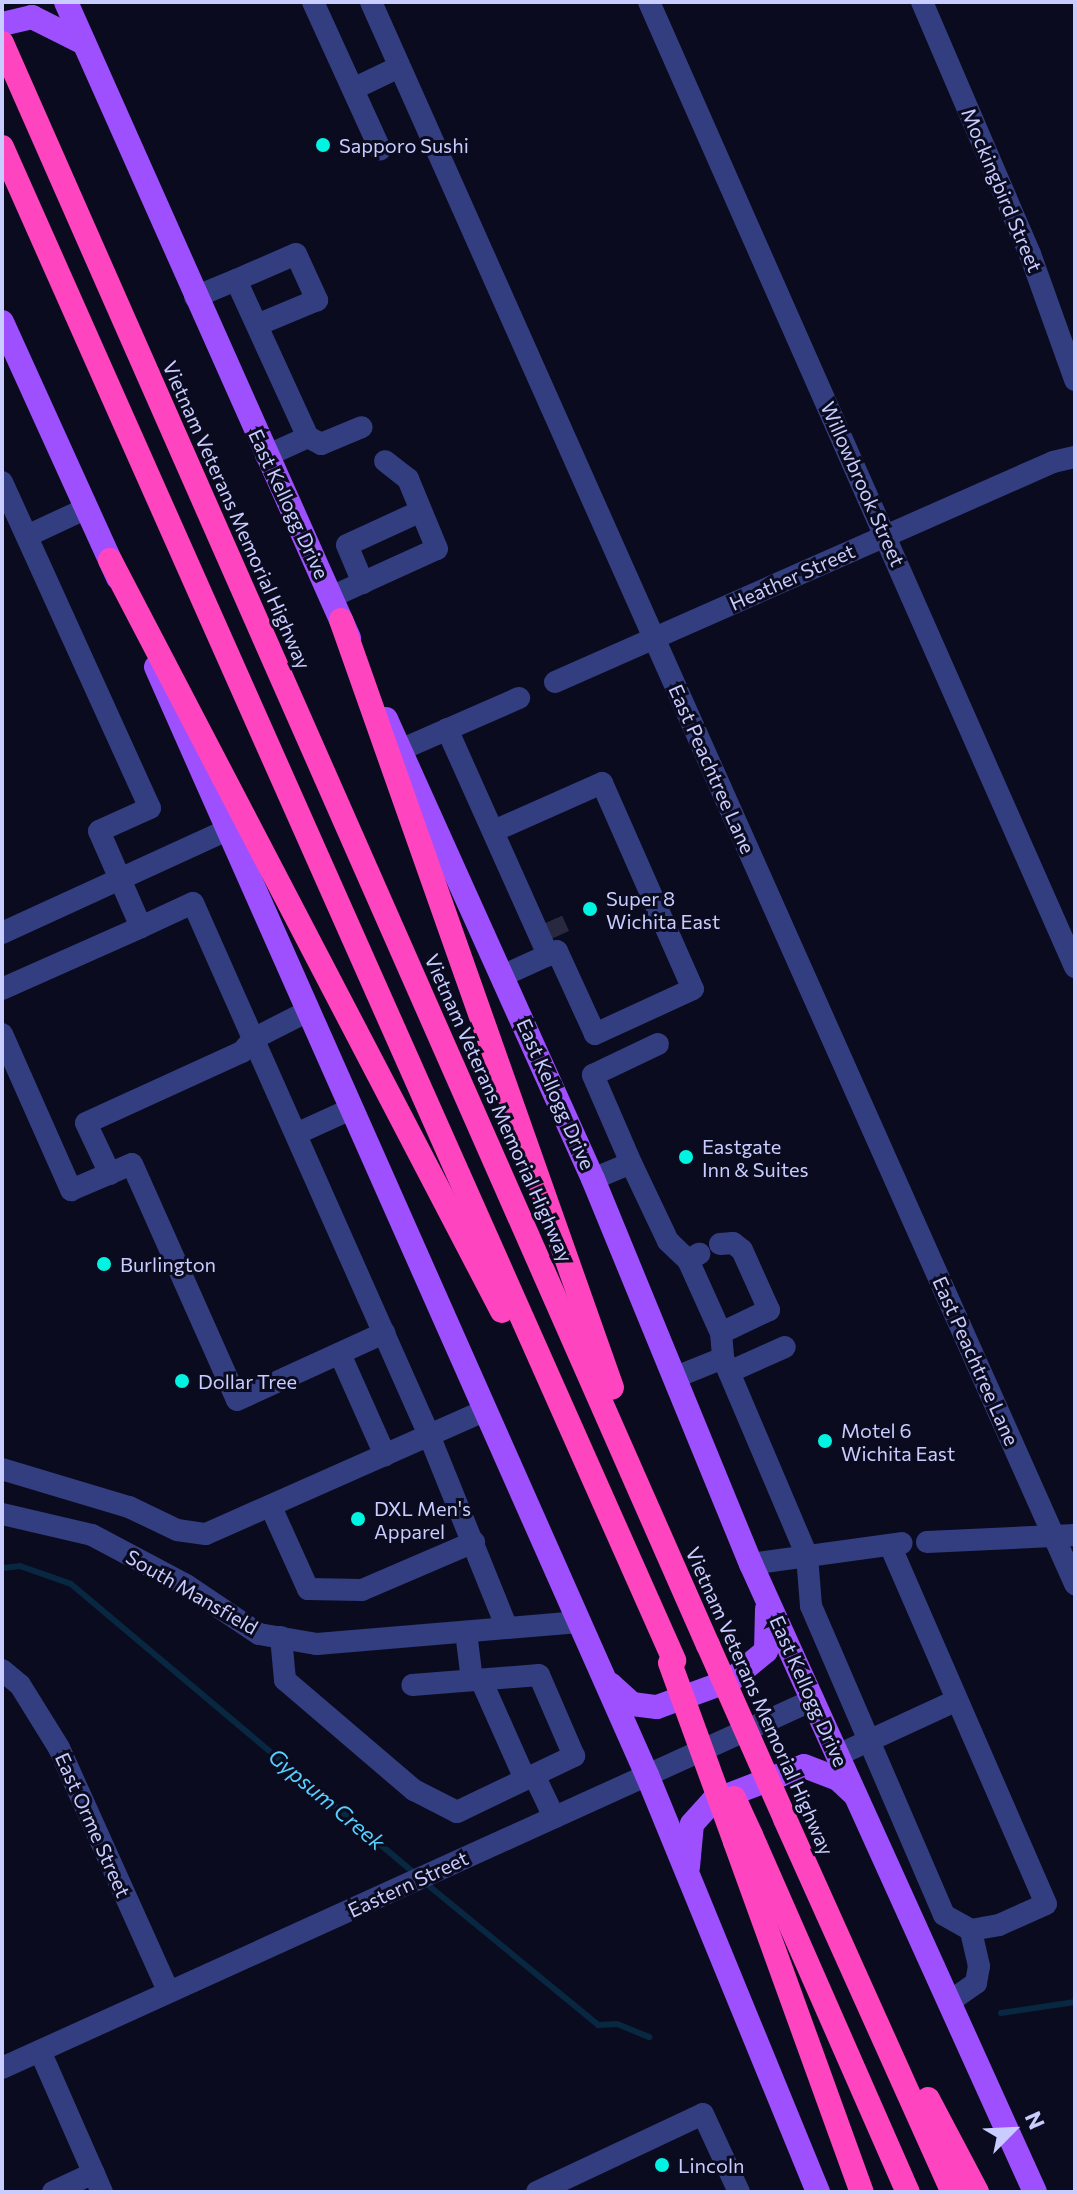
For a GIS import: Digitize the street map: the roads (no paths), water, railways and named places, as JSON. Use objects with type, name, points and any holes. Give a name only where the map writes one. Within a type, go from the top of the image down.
[{"type":"highway","name":"Vietnam Veterans Memorial Highway","points":[[2,43],[785,1819],[953,2192]]},
{"type":"highway","points":[[2,147],[649,1606],[743,1839],[908,2192]]},
{"type":"highway","points":[[110,560],[603,1504]]},
{"type":"highway","points":[[336,608],[674,1564]]},
{"type":"highway","points":[[743,1839],[862,2192]]},
{"type":"highway","points":[[810,1874],[977,2192]]},
{"type":"main road","name":"East Kellogg Drive","points":[[66,2],[266,456],[504,975],[593,1179],[751,1564],[1035,2192]]},
{"type":"main road","points":[[2,24],[32,17],[84,43]]},
{"type":"main road","points":[[2,322],[110,560],[225,831],[647,1775],[818,2192]]},
{"type":"main road","points":[[603,1676],[623,1700],[657,1707],[731,1680],[766,1651],[766,1597]]},
{"type":"main road","points":[[688,1872],[692,1824],[713,1801],[804,1766],[838,1779],[856,1795]]},
{"type":"street","points":[[313,2],[380,149]]},
{"type":"street","name":"East Peachtree Lane","points":[[371,2],[653,637],[1064,1536],[1075,1584]]},
{"type":"street","name":"Willowbrook Street","points":[[649,2],[1075,967]]},
{"type":"street","name":"Mockingbird Street","points":[[922,2],[1030,254],[1075,380]]},
{"type":"street","points":[[353,89],[399,67]]},
{"type":"street","points":[[195,297],[296,254],[317,300],[257,325]]},
{"type":"street","points":[[236,280],[308,437],[321,444],[362,427]]},
{"type":"street","points":[[266,456],[308,437]]},
{"type":"street","name":"Heather Street","points":[[555,682],[886,536],[1075,457]]},
{"type":"street","points":[[336,608],[363,583],[437,549],[408,479],[385,461]]},
{"type":"street","points":[[2,482],[150,808],[99,831],[141,927]]},
{"type":"street","points":[[27,536],[87,508]]},
{"type":"street","points":[[363,583],[347,545],[421,511]]},
{"type":"street","points":[[400,750],[519,698]]},
{"type":"street","points":[[447,729],[496,830],[528,906],[554,940],[595,1034],[693,989],[602,783],[496,830]]},
{"type":"street","points":[[2,933],[225,831]]},
{"type":"street","points":[[2,989],[193,903],[429,1435],[507,1628]]},
{"type":"street","points":[[528,906],[554,940]]},
{"type":"street","points":[[504,975],[554,940]]},
{"type":"street","points":[[110,1174],[86,1123],[242,1052],[253,1039],[306,1012]]},
{"type":"street","points":[[2,1034],[71,1190],[132,1164],[237,1400],[384,1333]]},
{"type":"street","points":[[658,1044],[593,1075],[668,1241],[694,1257],[721,1333],[726,1365],[807,1556],[811,1606],[870,1739],[877,1767],[944,1915],[971,1930],[999,1925],[1046,1904],[955,1701],[896,1544],[807,1556],[751,1564]]},
{"type":"street","points":[[296,1134],[349,1110]]},
{"type":"street","points":[[593,1179],[631,1163]]},
{"type":"street","points":[[720,1244],[733,1243],[742,1250],[769,1310],[721,1333]]},
{"type":"street","points":[[676,1377],[785,1347]]},
{"type":"street","points":[[340,1354],[385,1455]]},
{"type":"street","points":[[2,1469],[129,1507],[177,1530],[206,1534],[484,1411]]},
{"type":"street","points":[[271,1507],[308,1589],[362,1590],[474,1542]]},
{"type":"street","name":"South Mansfield","points":[[2,1514],[92,1535],[186,1585],[259,1634],[317,1644],[579,1622]]},
{"type":"street","points":[[927,1542],[1064,1536]]},
{"type":"street","points":[[466,1632],[476,1680],[554,1817]]},
{"type":"street","points":[[281,1637],[285,1680],[414,1790],[457,1812],[574,1756],[539,1675],[412,1685]]},
{"type":"street","name":"East Orme Street","points":[[2,1670],[20,1685],[59,1748],[168,1991]]},
{"type":"street","name":"Eastern Street","points":[[2,2068],[813,1700]]},
{"type":"street","points":[[838,1755],[955,1701]]},
{"type":"street","points":[[949,2002],[976,1983],[979,1966],[971,1930]]},
{"type":"street","points":[[40,2051],[98,2183],[53,2192]]},
{"type":"street","points":[[537,2192],[703,2114],[739,2192]]},
{"type":"waterway","name":"Gypsum Creek","points":[[2,1568],[20,1566],[71,1584],[415,1874]]},
{"type":"waterway","name":"Gypsum Creek","points":[[423,1881],[598,2025],[617,2024],[649,2037]]},
{"type":"waterway","name":"Gypsum Creek","points":[[1001,2013],[1075,2002]]},
{"type":"tunnel","points":[[552,920],[559,936]]},
{"type":"place","name":"Sapporo Sushi","points":[[323,145]]},
{"type":"place","name":"Super 8 Wichita East","points":[[590,909]]},
{"type":"place","name":"Eastgate Inn & Suites","points":[[686,1157]]},
{"type":"place","name":"Burlington","points":[[104,1264]]},
{"type":"place","name":"Dollar Tree","points":[[182,1381]]},
{"type":"place","name":"Motel 6 Wichita East","points":[[825,1441]]},
{"type":"place","name":"DXL Men's Apparel","points":[[358,1519]]},
{"type":"place","name":"Lincoln","points":[[662,2165]]}]
